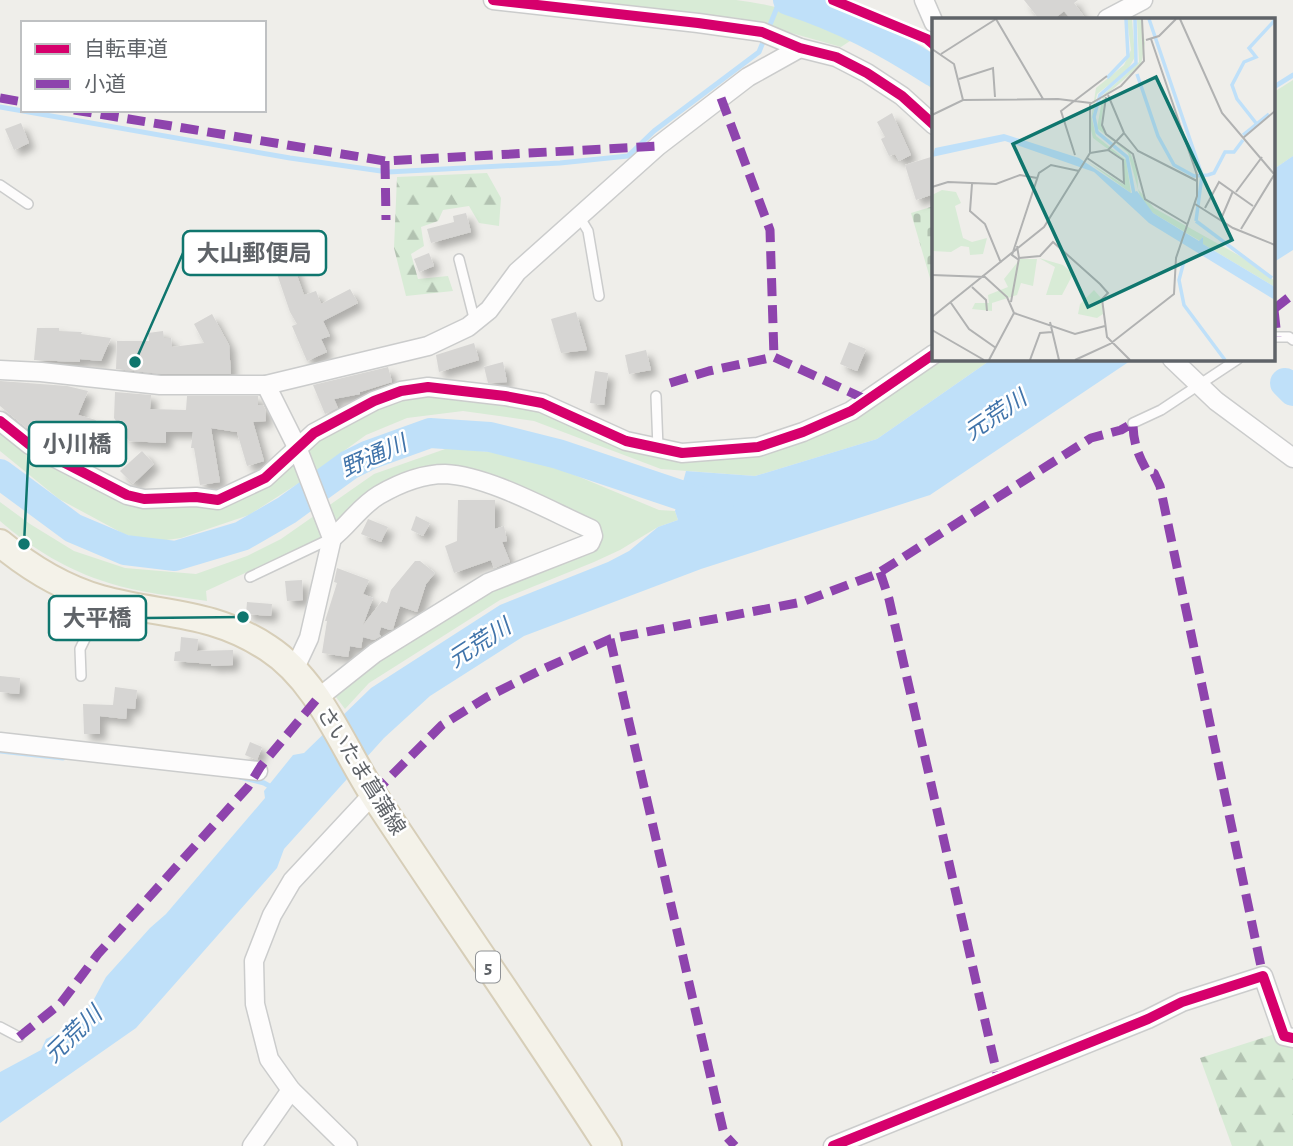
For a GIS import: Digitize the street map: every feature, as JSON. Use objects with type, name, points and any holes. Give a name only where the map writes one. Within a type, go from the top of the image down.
[{"type":"main road","name":"さいたま菖蒲線","points":[[0,543],[49,578],[104,600],[221,624],[267,648],[294,670],[319,702],[371,791],[608,1146]]},
{"type":"street","points":[[493,0],[762,32],[800,48],[836,57],[867,73],[902,96],[932,123]]},
{"type":"street","points":[[925,0],[932,18]]},
{"type":"street","points":[[1108,18],[1120,5],[1143,0]]},
{"type":"street","points":[[0,370],[160,385],[266,385],[428,346],[468,327],[489,310],[517,272],[658,146],[748,77],[800,48]]},
{"type":"street","points":[[0,421],[30,445],[127,495],[144,499],[196,497],[218,500],[265,478],[314,433],[374,401],[401,391],[428,387],[481,392],[542,403],[625,441],[682,453],[758,447],[792,436],[850,411],[932,355]]},
{"type":"street","points":[[1173,360],[1235,416],[1293,458]]},
{"type":"street","points":[[266,385],[298,448],[331,536],[309,638],[294,670]]},
{"type":"street","points":[[319,702],[375,653],[478,589],[590,543],[593,536],[591,529],[501,489],[461,475],[442,474],[398,485],[377,496],[359,510],[341,532],[331,536]]},
{"type":"street","points":[[0,742],[258,771]]},
{"type":"street","points":[[348,1146],[291,1090],[269,1059],[255,1004],[254,961],[272,915],[292,881],[371,791]]},
{"type":"street","points":[[832,1146],[1148,1019],[1182,1002],[1263,976],[1284,1036],[1293,1038]]},
{"type":"street","points":[[253,1146],[291,1090]]},
{"type":"lane","points":[[0,185],[27,204]]},
{"type":"lane","points":[[579,216],[588,231],[599,296]]},
{"type":"lane","points":[[459,259],[475,322]]},
{"type":"lane","points":[[1276,337],[1289,337],[1293,340]]},
{"type":"lane","points":[[1132,423],[1161,410],[1196,381],[1236,360]]},
{"type":"lane","points":[[656,396],[658,448]]},
{"type":"lane","points":[[250,578],[331,536]]},
{"type":"lane","points":[[81,676],[80,649],[104,600]]},
{"type":"lane","points":[[0,1027],[19,1037]]},
{"type":"green space","points":[[550,0],[736,0],[776,7],[835,26],[890,52],[932,83],[932,89],[919,77],[853,39],[841,47],[738,18]]},
{"type":"green space","points":[[1293,80],[1293,156],[1276,168],[1276,91]]},
{"type":"green space","points":[[487,173],[501,198],[499,226],[479,223],[469,206],[443,210],[438,221],[421,227],[424,246],[411,254],[418,279],[448,276],[453,291],[406,296],[394,248],[397,177]]},
{"type":"green space","points":[[932,207],[932,285],[911,213]]},
{"type":"green space","points":[[933,360],[991,360],[877,439],[755,476],[661,469],[534,421],[463,411],[407,418],[366,435],[249,515],[181,538],[152,542],[124,534],[59,499],[0,451],[0,432],[41,460],[128,504],[225,504],[304,444],[391,398],[443,392],[541,408],[624,446],[761,453]]},
{"type":"green space","points":[[448,448],[499,453],[553,466],[659,510],[675,511],[678,520],[658,527],[594,562],[500,600],[369,683],[345,709],[333,693],[365,669],[486,589],[596,534],[480,476],[416,473],[324,537],[206,591],[207,601],[133,589],[94,578],[51,558],[0,521],[0,502],[74,551],[125,568],[196,574],[247,556],[281,539],[374,474]]},
{"type":"green space","points":[[1275,1034],[1293,1040],[1293,1146],[1232,1146],[1200,1058]]},
{"type":"water","points":[[1293,156],[1293,250],[1276,261],[1276,168]]},
{"type":"water","name":"元荒川","points":[[991,360],[1132,360],[930,495],[701,569],[524,636],[430,696],[384,738],[284,849],[277,868],[136,1028],[0,1123],[0,1072],[41,1050],[46,1039],[60,1032],[93,1001],[106,977],[166,914],[265,798],[264,791],[293,755],[304,753],[371,688],[500,605],[608,562],[629,551],[658,527],[678,520],[675,511],[686,471],[755,476],[877,439]]},
{"type":"building","points":[[1024,0],[1078,0],[1074,3],[1085,18],[1070,18],[1064,11],[1055,18],[1038,18]]},
{"type":"building","points":[[892,113],[911,155],[899,161],[895,154],[889,156],[881,139],[885,137],[877,122]]},
{"type":"building","points":[[21,123],[29,143],[14,150],[5,129]]},
{"type":"building","points":[[931,157],[932,195],[916,200],[905,165]]},
{"type":"building","points":[[466,213],[471,232],[431,243],[427,229],[454,222],[453,216]]},
{"type":"building","points":[[429,253],[434,266],[419,272],[414,259]]},
{"type":"building","points":[[293,264],[304,295],[316,291],[321,304],[350,289],[358,303],[323,321],[330,336],[321,339],[327,352],[307,361],[292,326],[297,324],[276,271]]},
{"type":"building","points":[[576,312],[587,350],[561,353],[551,319]]},
{"type":"building","points":[[212,314],[229,345],[231,374],[161,374],[116,369],[117,341],[149,341],[148,333],[163,331],[164,338],[171,338],[172,347],[204,343],[194,324]]},
{"type":"building","points":[[37,328],[59,328],[59,331],[111,338],[101,361],[34,360]]},
{"type":"building","points":[[849,342],[866,349],[857,371],[840,364]]},
{"type":"building","points":[[474,343],[479,360],[439,372],[436,355]]},
{"type":"building","points":[[646,350],[651,370],[629,374],[625,355]]},
{"type":"building","points":[[503,362],[507,382],[488,383],[484,367]]},
{"type":"building","points":[[388,367],[392,382],[360,394],[334,399],[338,408],[325,414],[313,385]]},
{"type":"building","points":[[595,371],[608,373],[604,405],[590,403]]},
{"type":"building","points":[[0,381],[67,386],[88,391],[78,415],[96,420],[84,457],[66,451],[67,448],[46,436],[33,433],[0,406]]},
{"type":"building","points":[[115,392],[151,395],[150,409],[186,410],[187,396],[258,396],[258,405],[263,405],[265,409],[266,421],[253,422],[264,461],[247,466],[237,432],[211,428],[220,482],[200,485],[194,448],[191,448],[193,432],[166,432],[166,443],[129,441],[114,418]]},
{"type":"building","points":[[142,451],[154,464],[133,484],[120,471]]},
{"type":"building","points":[[458,500],[495,500],[495,529],[504,526],[507,541],[502,542],[510,562],[494,568],[491,560],[454,573],[445,546],[457,541]]},
{"type":"building","points":[[416,516],[430,523],[423,536],[411,530]]},
{"type":"building","points":[[368,519],[388,527],[381,542],[361,534]]},
{"type":"building","points":[[415,561],[420,561],[435,573],[426,584],[417,612],[400,606],[393,629],[381,627],[381,636],[374,640],[363,637],[361,648],[350,646],[348,657],[322,653],[325,621],[337,583],[334,582],[337,568],[369,580],[363,594],[373,598],[363,625],[382,601],[387,603],[391,590]]},
{"type":"building","points":[[302,580],[303,600],[287,601],[285,581]]},
{"type":"building","points":[[247,602],[272,604],[271,616],[246,614]]},
{"type":"building","points":[[181,637],[198,639],[197,651],[233,650],[233,665],[211,666],[174,661],[175,652],[180,651]]},
{"type":"building","points":[[0,676],[20,678],[19,694],[0,692]]},
{"type":"building","points":[[115,687],[137,690],[135,709],[127,708],[126,719],[100,716],[100,734],[84,734],[83,704],[113,705]]},
{"type":"building","points":[[250,742],[262,747],[257,760],[245,755]]},
{"type":"waterway","points":[[28,112],[290,158],[388,172],[560,163],[628,156],[654,131],[759,52],[780,0]]},
{"type":"waterway","points":[[788,0],[864,31],[932,71]]},
{"type":"waterway","points":[[1276,86],[1293,75]]},
{"type":"waterway","points":[[0,107],[21,111]]},
{"type":"waterway","points":[[1285,383],[1293,391]]},
{"type":"waterway","points":[[1285,383],[1293,391]]},
{"type":"waterway","name":"野通川","points":[[0,474],[73,528],[125,550],[175,556],[242,536],[287,510],[349,465],[430,433],[490,437],[558,454],[719,508]]},
{"type":"waterway","points":[[0,751],[63,758]]},
{"type":"waterway","points":[[240,777],[273,788]]},
{"type":"marked path","points":[[0,98],[21,102]]},
{"type":"marked path","points":[[721,98],[770,230],[774,357]]},
{"type":"marked path","points":[[86,112],[385,161],[658,146]]},
{"type":"marked path","points":[[385,161],[386,220]]},
{"type":"marked path","points":[[1276,307],[1293,294]]},
{"type":"marked path","points":[[1276,328],[1277,337]]},
{"type":"marked path","points":[[670,383],[709,371],[774,357],[867,400]]},
{"type":"marked path","points":[[373,794],[442,725],[487,697],[543,669],[610,639],[802,602],[877,574],[1091,438],[1121,430],[1133,423],[1135,442],[1141,459],[1147,471],[1154,473],[1160,486],[1263,976]]},
{"type":"marked path","points":[[880,572],[889,599],[998,1078]]},
{"type":"marked path","points":[[610,639],[724,1134],[735,1146]]},
{"type":"marked path","points":[[19,1037],[61,1003],[98,954],[248,787],[261,766],[317,699]]},
{"type":"cycle path","points":[[493,0],[762,32],[800,48],[836,57],[867,73],[902,96],[932,123]]},
{"type":"cycle path","points":[[833,0],[932,43]]},
{"type":"cycle path","points":[[0,421],[30,445],[127,495],[144,499],[196,497],[218,500],[265,478],[314,433],[374,401],[401,391],[428,387],[542,403],[626,441],[682,453],[758,447],[803,432],[851,411],[932,355]]},
{"type":"cycle path","points":[[833,1146],[1148,1019],[1182,1002],[1263,976],[1284,1036],[1293,1038]]},
{"type":"place","name":"大山郵便局","points":[[135,362]]},
{"type":"place","name":"小川橋","points":[[24,544]]},
{"type":"place","name":"大平橋","points":[[243,617]]}]
